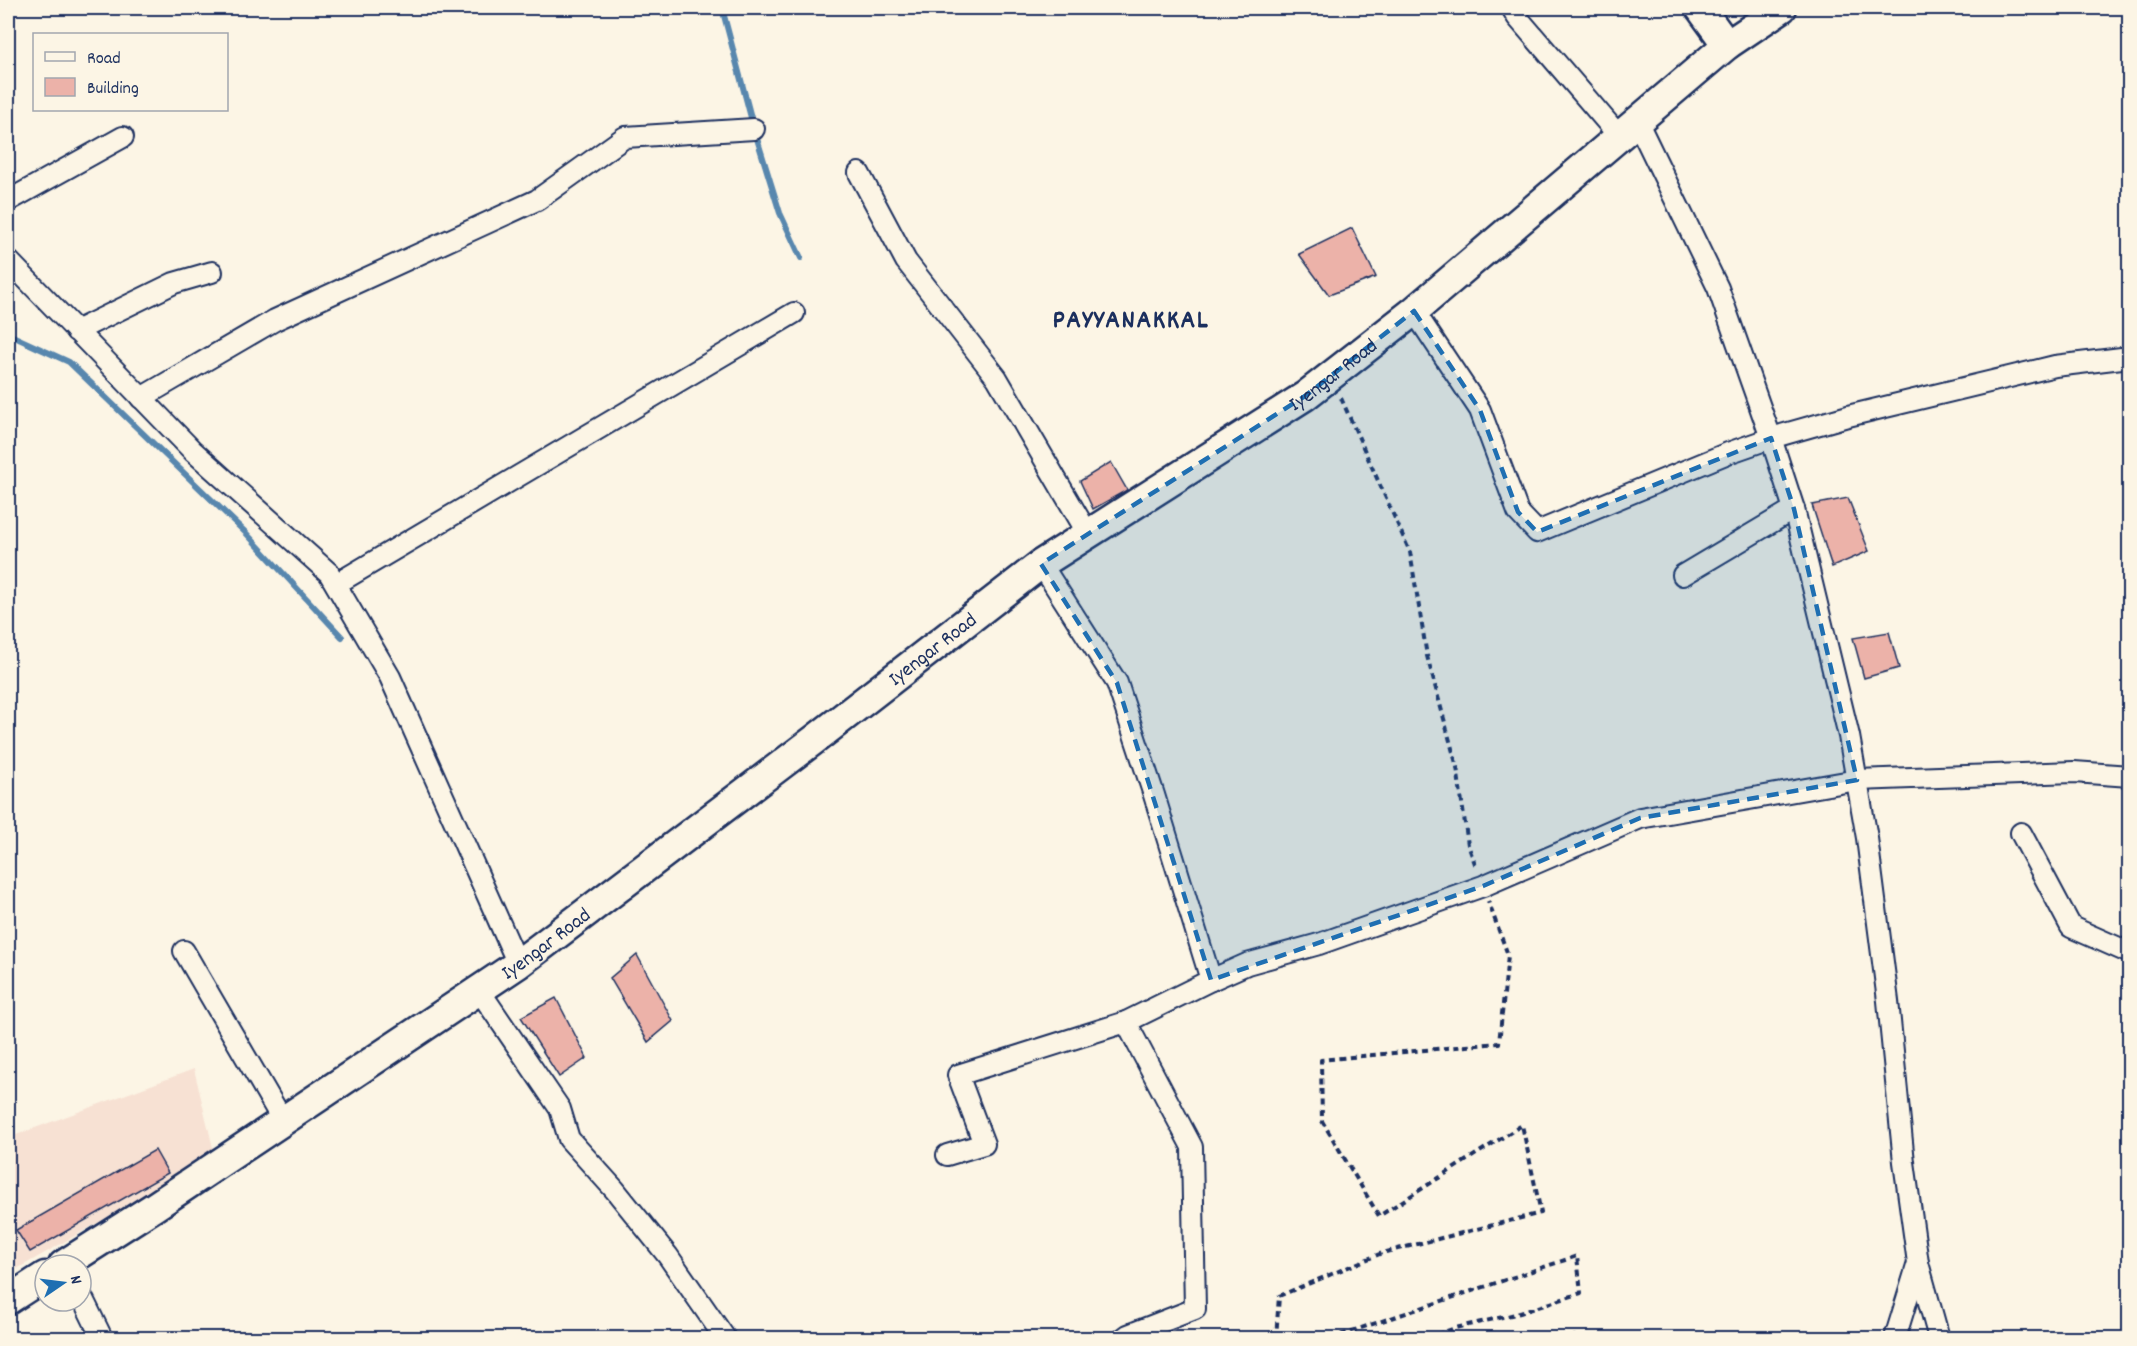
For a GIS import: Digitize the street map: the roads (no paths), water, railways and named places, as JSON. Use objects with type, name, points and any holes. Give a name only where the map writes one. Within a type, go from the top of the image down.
[{"type":"main road","points":[[1700,8],[1726,45]]},
{"type":"main road","name":"Iyengar Road","points":[[81,1253],[518,964],[814,740],[1041,564],[1305,396],[1414,311],[1726,45],[1782,8]]},
{"type":"main road","name":"Iyengar Road","points":[[8,1300],[33,1284]]},
{"type":"street","points":[[1512,8],[1516,17],[1628,128],[1718,288],[1794,509],[1849,736],[1857,780],[1872,873],[1888,1001],[1904,1162],[1918,1263],[1939,1338]]},
{"type":"street","points":[[141,398],[275,320],[537,200],[625,137],[754,129]]},
{"type":"street","points":[[8,201],[123,136]]},
{"type":"street","points":[[860,173],[906,261],[997,378],[1088,534]]},
{"type":"street","points":[[8,260],[193,451],[329,573],[390,677],[518,964]]},
{"type":"street","points":[[76,331],[174,283],[212,272]]},
{"type":"street","points":[[1414,311],[1480,410],[1518,512],[1537,532],[1728,453],[1771,438],[1848,416],[2055,366],[2130,357]]},
{"type":"street","points":[[336,584],[794,314]]},
{"type":"street","points":[[1683,575],[1794,509]]},
{"type":"street","points":[[1041,564],[1117,683],[1158,806],[1211,980]]},
{"type":"street","points":[[946,1155],[984,1144],[958,1075],[1126,1022],[1247,964],[1319,944],[1483,886],[1640,818],[1857,780],[2074,772],[2130,776]]},
{"type":"street","points":[[2021,833],[2071,927],[2130,953]]},
{"type":"street","points":[[184,951],[283,1121]]},
{"type":"street","points":[[479,990],[560,1109],[569,1139],[615,1190],[668,1256],[725,1338]]},
{"type":"street","points":[[1124,1338],[1195,1309],[1192,1147],[1126,1022]]},
{"type":"street","points":[[1895,1338],[1918,1263]]},
{"type":"street","points":[[90,1313],[102,1338]]},
{"type":"waterway","points":[[722,8],[754,129],[780,213],[801,258]]},
{"type":"waterway","points":[[8,334],[69,362],[246,533],[342,637]]},
{"type":"district","name":"PAYYANAKKAL","points":[[1131,318]]}]
